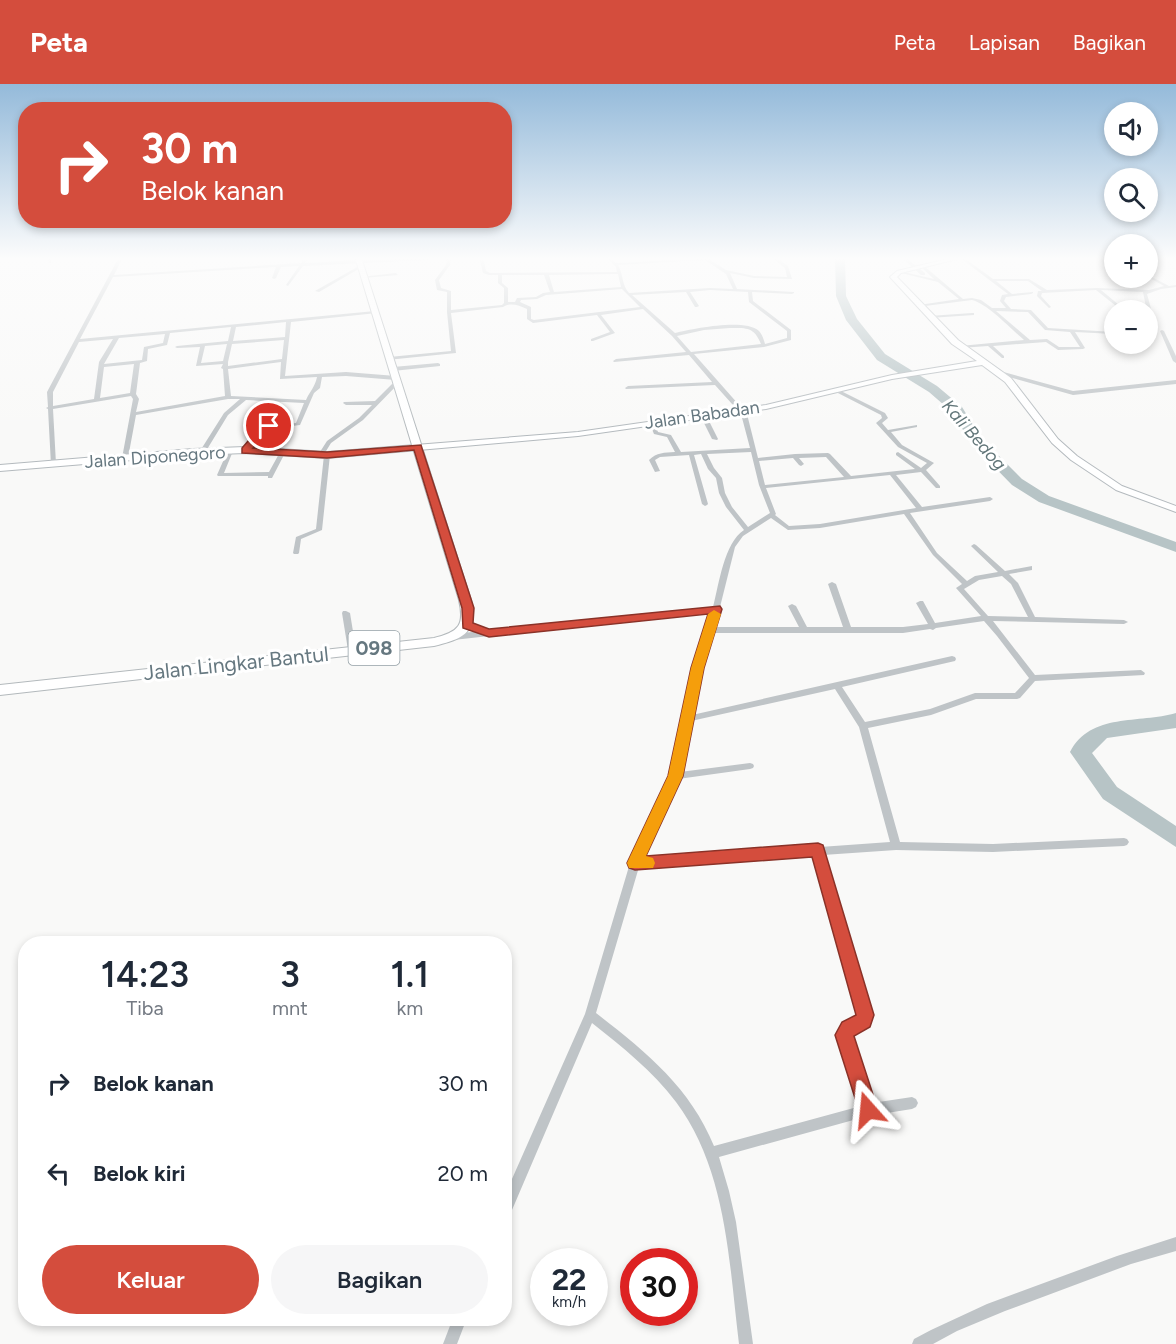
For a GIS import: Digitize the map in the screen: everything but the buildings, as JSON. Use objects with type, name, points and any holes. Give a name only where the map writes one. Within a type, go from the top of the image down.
[{"type":"main road","points":[[376,316],[468,608],[467,625]]},
{"type":"main road","points":[[929,317],[960,347],[1000,373],[1056,441],[1074,458],[1119,488],[1176,509]]},
{"type":"main road","name":"Jalan Babadan","points":[[417,447],[578,434],[738,411],[837,392],[892,377],[984,363]]},
{"type":"main road","name":"Jalan Diponegoro","points":[[0,468],[203,451],[245,450],[324,455],[417,447]]},
{"type":"main road","name":"Jalan Lingkar Bantul","points":[[0,690],[426,643],[452,637],[467,625]]},
{"type":"street","points":[[53,464],[50,408],[53,384],[90,316]]},
{"type":"street","points":[[76,341],[334,316]]},
{"type":"street","points":[[389,359],[454,352],[449,316]]},
{"type":"street","points":[[529,316],[529,319],[533,322],[591,316]]},
{"type":"street","points":[[593,340],[613,333],[600,316]]},
{"type":"street","points":[[653,316],[691,353],[747,422],[755,460],[773,512],[772,516]]},
{"type":"street","points":[[616,361],[784,342],[791,334],[769,316]]},
{"type":"street","points":[[929,317],[946,316]]},
{"type":"street","points":[[999,316],[1028,341]]},
{"type":"street","points":[[1035,316],[1047,329],[1047,340]]},
{"type":"street","points":[[289,320],[282,378],[354,374],[395,376],[438,365]]},
{"type":"street","points":[[228,397],[224,365],[234,325]]},
{"type":"street","points":[[674,335],[721,327],[747,328],[758,334],[764,346]]},
{"type":"street","points":[[1047,329],[1104,332]]},
{"type":"street","points":[[960,347],[1047,340],[1058,349],[1084,348],[1071,330]]},
{"type":"street","points":[[1162,331],[1176,361]]},
{"type":"street","points":[[101,366],[145,361],[147,347],[165,344],[168,332]]},
{"type":"street","points":[[97,400],[101,366],[117,337]]},
{"type":"street","points":[[177,346],[287,338]]},
{"type":"street","points":[[988,344],[1002,357]]},
{"type":"street","points":[[203,345],[198,365],[284,360]]},
{"type":"street","points":[[132,394],[138,363]]},
{"type":"street","points":[[1000,373],[1073,393],[1176,382]]},
{"type":"street","points":[[245,450],[266,427],[298,424],[312,392],[317,388],[320,375]]},
{"type":"street","points":[[660,375],[664,386]]},
{"type":"street","points":[[296,552],[298,538],[319,530],[324,455],[334,437],[361,419],[377,403],[395,376]]},
{"type":"street","points":[[628,388],[715,382]]},
{"type":"street","points":[[763,487],[922,470],[932,463],[900,446],[889,431],[879,423],[885,418],[883,414],[837,392]]},
{"type":"street","points":[[50,408],[132,394]]},
{"type":"street","points":[[124,458],[136,398],[132,394]]},
{"type":"street","points":[[133,414],[228,397],[307,402]]},
{"type":"street","points":[[203,451],[221,421],[244,398]]},
{"type":"street","points":[[346,403],[377,403]]},
{"type":"street","points":[[703,415],[715,439]]},
{"type":"street","points":[[652,422],[656,433],[669,436],[679,453]]},
{"type":"street","points":[[889,431],[915,426]]},
{"type":"street","points":[[657,471],[652,460],[654,457],[679,453],[753,450]]},
{"type":"street","points":[[230,451],[220,475],[271,476],[282,453]]},
{"type":"street","points":[[703,452],[711,469],[719,478],[722,494],[729,507],[748,531]]},
{"type":"street","points":[[691,453],[705,504]]},
{"type":"street","points":[[898,454],[922,470],[938,486]]},
{"type":"street","points":[[755,460],[828,455],[849,478]]},
{"type":"street","points":[[795,456],[801,464]]},
{"type":"street","points":[[892,474],[920,509]]},
{"type":"street","points":[[772,516],[788,528],[820,526],[990,499]]},
{"type":"street","points":[[906,512],[935,554],[965,583]]},
{"type":"street","points":[[512,1194],[590,1016],[635,863],[675,776],[698,668],[711,630],[732,547],[748,531],[772,516]]},
{"type":"street","points":[[974,546],[1017,588],[1033,620]]},
{"type":"street","points":[[1030,568],[965,583],[961,586],[961,590],[987,618],[1033,678]]},
{"type":"street","points":[[832,584],[847,628]]},
{"type":"street","points":[[920,603],[933,627]]},
{"type":"street","points":[[792,606],[804,629]]},
{"type":"street","points":[[452,637],[716,609]]},
{"type":"street","points":[[346,613],[352,650]]},
{"type":"street","points":[[711,630],[847,628],[903,630],[987,618],[1124,622]]},
{"type":"street","points":[[467,625],[489,633]]},
{"type":"street","points":[[688,719],[838,687],[952,659]]},
{"type":"street","points":[[863,726],[931,712],[975,696],[1017,696],[1033,678],[1142,673]]},
{"type":"street","points":[[838,687],[863,726],[896,846]]},
{"type":"street","points":[[675,776],[750,766]]},
{"type":"street","points":[[635,863],[896,846],[993,848],[1124,842]]},
{"type":"street","points":[[818,850],[865,1015],[864,1021],[848,1028],[844,1035],[868,1110]]},
{"type":"street","points":[[590,1016],[668,1083],[690,1110],[712,1153],[724,1200],[746,1344]]},
{"type":"street","points":[[712,1153],[868,1110],[912,1103]]},
{"type":"street","points":[[919,1344],[934,1335],[1020,1299],[1146,1252],[1176,1244]]},
{"type":"street","points":[[450,1344],[457,1326]]},
{"type":"waterway","name":"Kali Bedog","points":[[850,316],[881,357],[933,389],[957,410],[976,440],[1017,482],[1044,499],[1176,547]]},
{"type":"waterway","name":"Kali Bedog","points":[[1176,720],[1167,724],[1102,731],[1080,752],[1110,793],[1176,838]]},
{"type":"slow traffic","points":[[647,863],[635,863],[675,776],[698,668],[714,614]]},
{"type":"route","points":[[269,426],[245,450],[327,455],[417,447],[468,608],[467,625],[489,633],[716,609],[698,668],[675,776],[635,863],[675,862],[818,850],[865,1015],[862,1023],[848,1028],[844,1035],[868,1110]]}]
